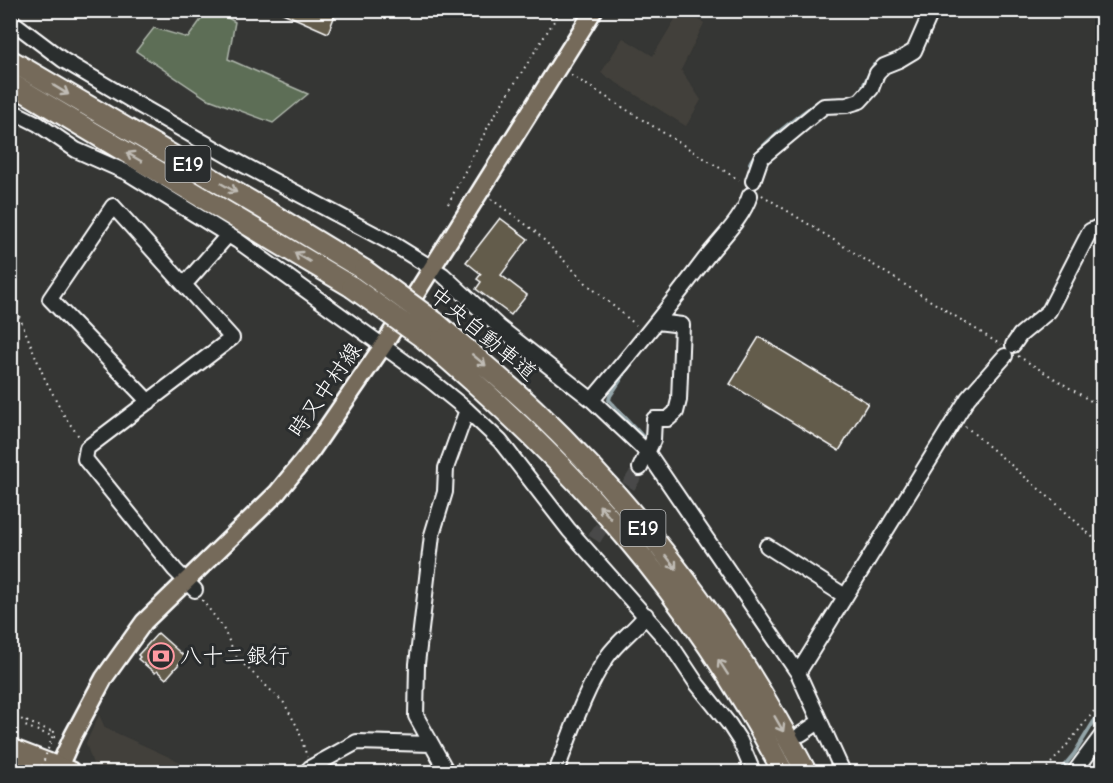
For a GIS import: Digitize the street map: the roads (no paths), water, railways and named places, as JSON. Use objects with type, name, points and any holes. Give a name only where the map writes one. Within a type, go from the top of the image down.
[{"type":"highway","name":"中央自動車道","points":[[10,60],[364,270],[435,322],[534,409],[609,488],[714,619],[753,678],[806,772]]},
{"type":"highway","name":"中央自動車道","points":[[10,83],[352,287],[422,337],[473,381],[562,465],[645,559],[699,630],[737,689],[783,772]]},
{"type":"highway","points":[[10,749],[57,771]]},
{"type":"main road","name":"時又中村線","points":[[57,771],[104,678],[144,622],[190,586],[277,493],[311,451],[383,346],[594,10]]},
{"type":"street","points":[[592,400],[735,224],[752,188],[761,158],[824,106],[847,105],[860,101],[871,89],[877,73],[884,66],[914,51],[932,10]]},
{"type":"street","points":[[10,20],[63,60],[129,99],[242,164],[393,244],[433,268],[499,327],[592,400],[648,453],[798,673],[843,772]]},
{"type":"street","points":[[10,110],[38,124],[76,150],[128,173],[228,235],[383,346],[467,410],[500,441],[569,530],[591,545],[671,645],[740,741],[753,772]]},
{"type":"street","points":[[149,402],[51,299],[113,206],[232,338],[149,402],[87,448],[85,459],[190,586]]},
{"type":"street","points":[[798,673],[968,398],[1010,351],[1020,335],[1049,311],[1090,231],[1102,225]]},
{"type":"street","points":[[184,285],[228,235]]},
{"type":"street","points":[[640,468],[653,440],[654,419],[668,419],[676,412],[679,400],[682,326],[657,322]]},
{"type":"street","points":[[444,767],[416,716],[421,627],[432,535],[446,492],[446,468],[467,410]]},
{"type":"street","points":[[767,546],[845,596]]},
{"type":"street","points":[[556,772],[599,669],[646,615]]},
{"type":"street","points":[[801,734],[819,722]]},
{"type":"street","points":[[1076,772],[1102,735]]},
{"type":"street","points":[[308,770],[357,742],[431,744]]},
{"type":"waterway","points":[[860,92],[874,65],[880,62]]},
{"type":"waterway","points":[[750,163],[762,148],[781,131],[818,102],[822,102]]},
{"type":"waterway","points":[[631,364],[609,400],[645,439]]},
{"type":"waterway","points":[[1059,772],[1074,754],[1102,711]]},
{"type":"tunnel","points":[[594,539],[640,468]]},
{"type":"place","name":"八十二銀行","points":[[161,656]]}]
